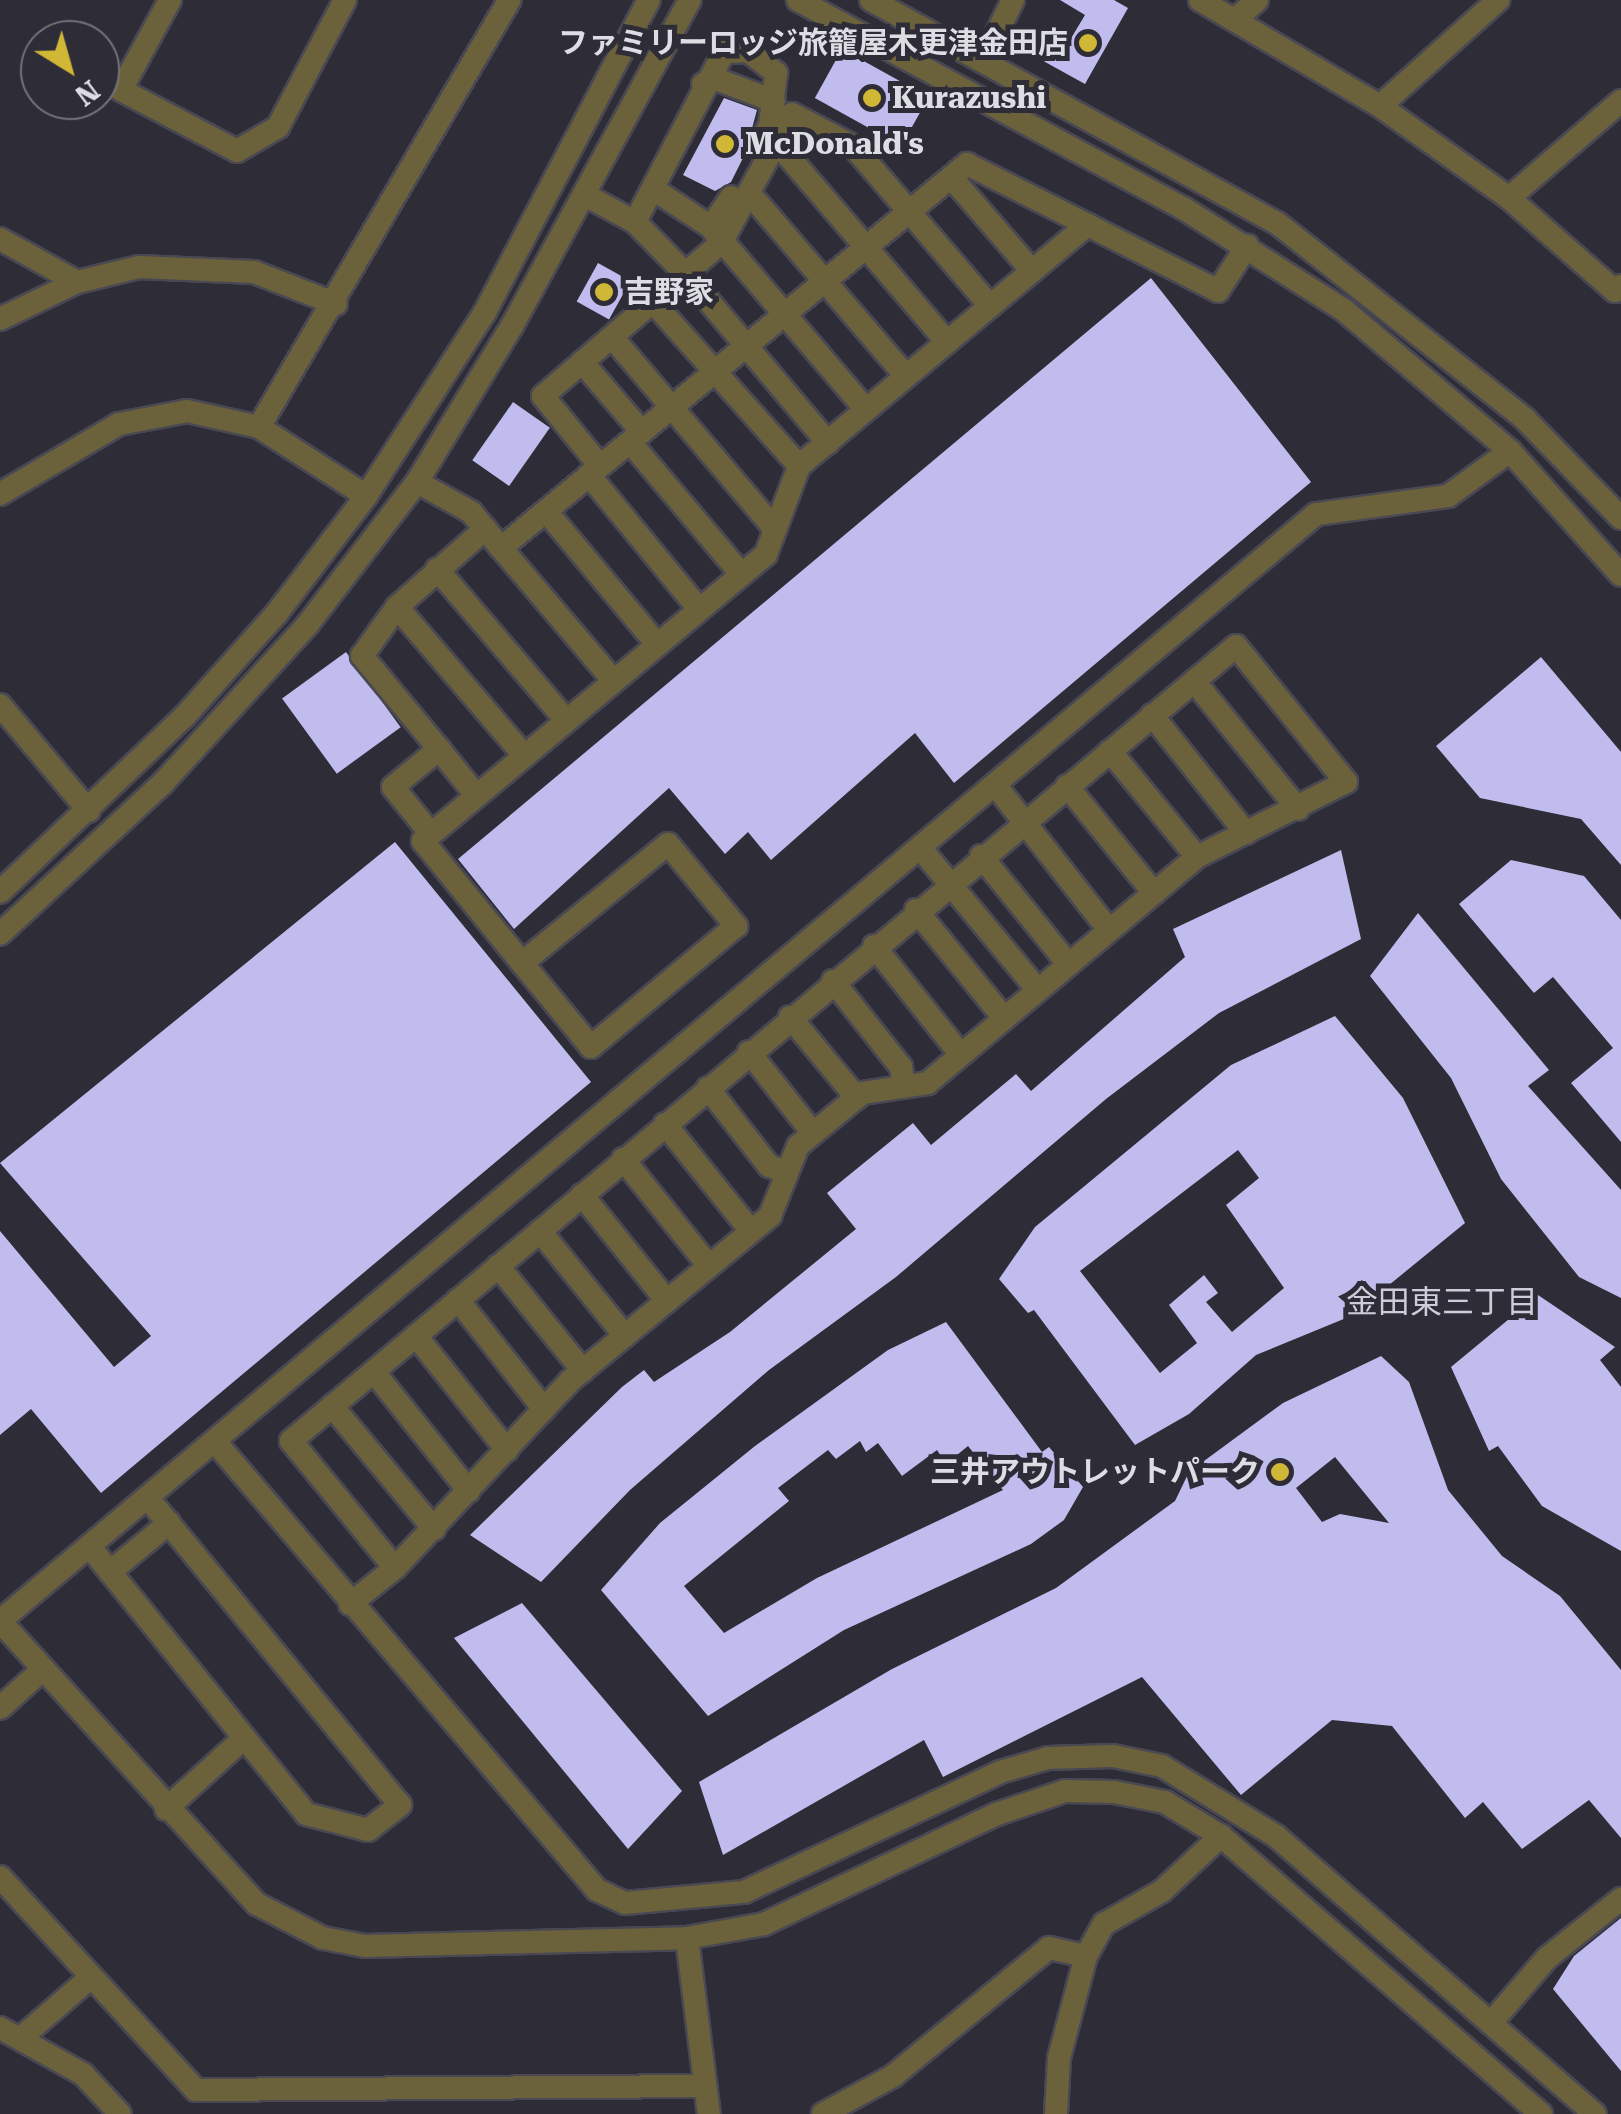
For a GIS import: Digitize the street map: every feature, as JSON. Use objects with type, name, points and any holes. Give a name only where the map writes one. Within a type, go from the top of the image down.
[{"type":"street","points":[[170,0],[122,90],[237,150],[278,127],[345,0]]},
{"type":"street","points":[[258,428],[336,304],[510,0]]},
{"type":"street","points":[[0,892],[89,811],[277,613],[366,496],[485,312],[649,0]]},
{"type":"street","points":[[0,934],[174,770],[308,624],[417,482],[586,195],[690,0]]},
{"type":"street","points":[[798,0],[1247,246],[1345,312],[1510,451],[1621,575]]},
{"type":"street","points":[[871,0],[1277,223],[1525,418],[1621,518]]},
{"type":"street","points":[[983,61],[1013,0]]},
{"type":"street","points":[[1200,0],[1380,106],[1509,198],[1615,291],[1621,286]]},
{"type":"street","points":[[1236,19],[1258,0]]},
{"type":"street","points":[[1380,106],[1498,0]]},
{"type":"street","points":[[635,222],[714,62],[736,48],[764,59],[789,90],[777,142],[750,194],[684,273],[543,396],[699,609]]},
{"type":"street","points":[[702,84],[716,79],[783,108],[853,146],[990,306]]},
{"type":"street","points":[[1509,198],[1621,100]]},
{"type":"street","points":[[716,235],[770,126],[783,108]]},
{"type":"street","points":[[777,142],[947,342]]},
{"type":"street","points":[[501,548],[967,164],[1218,291],[1247,246]]},
{"type":"street","points":[[951,177],[1032,271]]},
{"type":"street","points":[[653,189],[716,235],[866,410]]},
{"type":"street","points":[[750,194],[906,376]]},
{"type":"street","points":[[586,195],[635,222],[748,345],[828,442]]},
{"type":"street","points":[[522,963],[668,844],[736,926],[591,1047],[522,963],[423,840],[766,554],[799,466],[1087,224]]},
{"type":"street","points":[[0,239],[77,282]]},
{"type":"street","points":[[0,319],[77,282],[139,267],[254,272],[336,304]]},
{"type":"street","points":[[652,302],[799,466]]},
{"type":"street","points":[[612,337],[774,529]]},
{"type":"street","points":[[582,362],[741,574]]},
{"type":"street","points":[[0,494],[50,460],[153,412],[188,411],[258,428],[366,496]]},
{"type":"street","points":[[1510,451],[1448,496],[1316,514],[705,1034],[0,1621],[166,1809],[258,1904],[323,1938],[366,1946],[687,1938],[764,1924],[997,1814],[1066,1791],[1165,1802],[1221,1836],[1541,2114]]},
{"type":"street","points":[[417,482],[485,529],[613,680]]},
{"type":"street","points":[[546,511],[658,644]]},
{"type":"street","points":[[476,795],[362,656],[397,607],[485,529]]},
{"type":"street","points":[[437,568],[566,720]]},
{"type":"street","points":[[397,607],[524,755]]},
{"type":"street","points":[[350,1604],[395,1568],[434,1529],[583,1370],[770,1216],[787,1172],[813,1133],[857,1098],[928,1083],[1197,857],[1346,782],[1236,646],[916,910],[292,1441],[395,1568]]},
{"type":"street","points":[[1194,681],[1298,809]]},
{"type":"street","points":[[2,712],[89,811]]},
{"type":"street","points":[[1152,715],[1246,833]]},
{"type":"street","points":[[431,834],[393,787],[438,749]]},
{"type":"street","points":[[1110,751],[1197,857]]},
{"type":"street","points":[[996,786],[1109,930]]},
{"type":"street","points":[[1067,786],[1154,892]]},
{"type":"street","points":[[922,850],[1037,989]]},
{"type":"street","points":[[981,856],[1068,964]]},
{"type":"street","points":[[916,910],[1004,1018]]},
{"type":"street","points":[[874,946],[961,1054]]},
{"type":"street","points":[[833,981],[901,1067],[904,1087]]},
{"type":"street","points":[[790,1017],[857,1098]]},
{"type":"street","points":[[705,1034],[740,1060],[813,1133]]},
{"type":"street","points":[[708,1088],[769,1166],[787,1172]]},
{"type":"street","points":[[665,1124],[751,1231]]},
{"type":"street","points":[[623,1159],[708,1266]]},
{"type":"street","points":[[536,1175],[574,1202],[667,1301]]},
{"type":"street","points":[[540,1231],[625,1336]]},
{"type":"street","points":[[498,1266],[583,1370]]},
{"type":"street","points":[[419,1274],[453,1304],[544,1409]]},
{"type":"street","points":[[416,1336],[507,1450]]},
{"type":"street","points":[[374,1372],[468,1491]]},
{"type":"street","points":[[332,1406],[434,1529]]},
{"type":"street","points":[[216,1444],[578,1876],[625,1903],[744,1892],[1000,1772],[1048,1758],[1113,1756],[1162,1766],[1276,1836],[1595,2114]]},
{"type":"street","points":[[90,1547],[306,1814],[337,1828],[368,1830],[400,1805],[149,1499]]},
{"type":"street","points":[[110,1572],[168,1523]]},
{"type":"street","points":[[0,1708],[43,1670]]},
{"type":"street","points":[[166,1809],[244,1738]]},
{"type":"street","points":[[878,1832],[893,1865]]},
{"type":"street","points":[[1056,2114],[1058,2058],[1086,1956],[1104,1924],[1162,1891],[1221,1836]]},
{"type":"street","points":[[0,1877],[196,2090],[703,2086]]},
{"type":"street","points":[[1491,2023],[1547,1958],[1621,1898]]},
{"type":"street","points":[[687,1938],[709,2114]]},
{"type":"street","points":[[823,2114],[892,2076],[1049,1948],[1086,1956]]},
{"type":"street","points":[[23,2036],[90,1977]]},
{"type":"street","points":[[0,2028],[23,2036],[84,2074],[120,2114]]},
{"type":"building","name":"ファミリーロッジ旅籠屋木更津金田店","points":[[1060,0],[1114,0],[1128,8],[1085,84],[1027,52],[1038,36],[1064,50],[1085,15]]},
{"type":"building","name":"Kurazushi","points":[[842,49],[929,97],[901,146],[815,98]]},
{"type":"building","name":"McDonald's","points":[[724,98],[757,110],[745,154],[731,182],[715,191],[683,175]]},
{"type":"building","name":"吉野家","points":[[598,263],[630,281],[609,319],[577,301]]},
{"type":"building","points":[[1151,278],[1311,482],[954,783],[915,733],[771,860],[748,832],[725,854],[669,788],[514,929],[458,859]]},
{"type":"building","points":[[513,402],[550,428],[509,486],[472,460]]},
{"type":"building","points":[[346,652],[401,727],[337,774],[282,698]]},
{"type":"building","points":[[1541,657],[1621,752],[1621,865],[1581,819],[1480,798],[1436,746]]},
{"type":"building","points":[[395,842],[591,1082],[101,1493],[31,1409],[0,1435],[0,1231],[114,1367],[151,1336],[0,1163]]},
{"type":"building","points":[[1341,850],[1361,939],[1219,1013],[1106,1099],[896,1277],[769,1370],[630,1490],[541,1582],[470,1535],[622,1387],[644,1370],[654,1382],[730,1332],[856,1229],[827,1193],[913,1123],[931,1145],[1016,1074],[1031,1091],[1185,957],[1173,929]]},
{"type":"building","points":[[1511,860],[1584,876],[1621,920],[1621,1142],[1571,1083],[1613,1048],[1553,977],[1534,993],[1459,904]]},
{"type":"building","points":[[1418,913],[1549,1070],[1528,1086],[1621,1190],[1621,1298],[1579,1277],[1501,1179],[1451,1078],[1370,976]]},
{"type":"building","points":[[1335,1016],[1403,1098],[1465,1223],[1351,1316],[1256,1355],[1189,1414],[1135,1445],[1034,1310],[1028,1313],[999,1279],[1035,1227],[1231,1065]],"holes":[[[1238,1150],[1259,1178],[1226,1205],[1284,1288],[1232,1332],[1206,1302],[1218,1293],[1204,1275],[1169,1305],[1197,1343],[1160,1373],[1080,1271]]]},
{"type":"building","points":[[1538,1295],[1615,1347],[1600,1360],[1621,1387],[1621,1551],[1542,1506],[1498,1446],[1489,1451],[1451,1367]]},
{"type":"building","points":[[946,1322],[1042,1452],[1049,1447],[1083,1487],[1064,1520],[1031,1544],[844,1630],[708,1716],[601,1590],[660,1523],[755,1446],[888,1350]],"holes":[[[860,1441],[866,1452],[878,1443],[902,1476],[937,1450],[946,1464],[968,1446],[1003,1490],[817,1578],[724,1633],[684,1586],[789,1501],[778,1488],[828,1450],[836,1459]]]},
{"type":"building","points":[[1381,1356],[1409,1382],[1448,1490],[1502,1556],[1560,1596],[1621,1670],[1621,1838],[1589,1800],[1522,1849],[1483,1802],[1465,1818],[1392,1726],[1332,1720],[1241,1795],[1142,1677],[943,1777],[924,1740],[723,1855],[699,1782],[892,1669],[1056,1588],[1175,1501],[1189,1472],[1283,1403]],"holes":[[[1335,1457],[1389,1523],[1340,1514],[1322,1522],[1296,1488]]]},
{"type":"building","points":[[522,1603],[682,1791],[628,1849],[454,1638]]},
{"type":"building","points":[[1621,1918],[1621,2071],[1553,1989],[1574,1956]]},
{"type":"place","name":"ファミリーロッジ旅籠屋木更津金田店","points":[[1088,43]]},
{"type":"place","name":"Kurazushi","points":[[872,98]]},
{"type":"place","name":"McDonald's","points":[[725,144]]},
{"type":"place","name":"吉野家","points":[[604,292]]},
{"type":"place","name":"三井アウトレットパーク","points":[[1280,1472]]},
{"type":"district","name":"金田東三丁目","points":[[1442,1302]]}]
